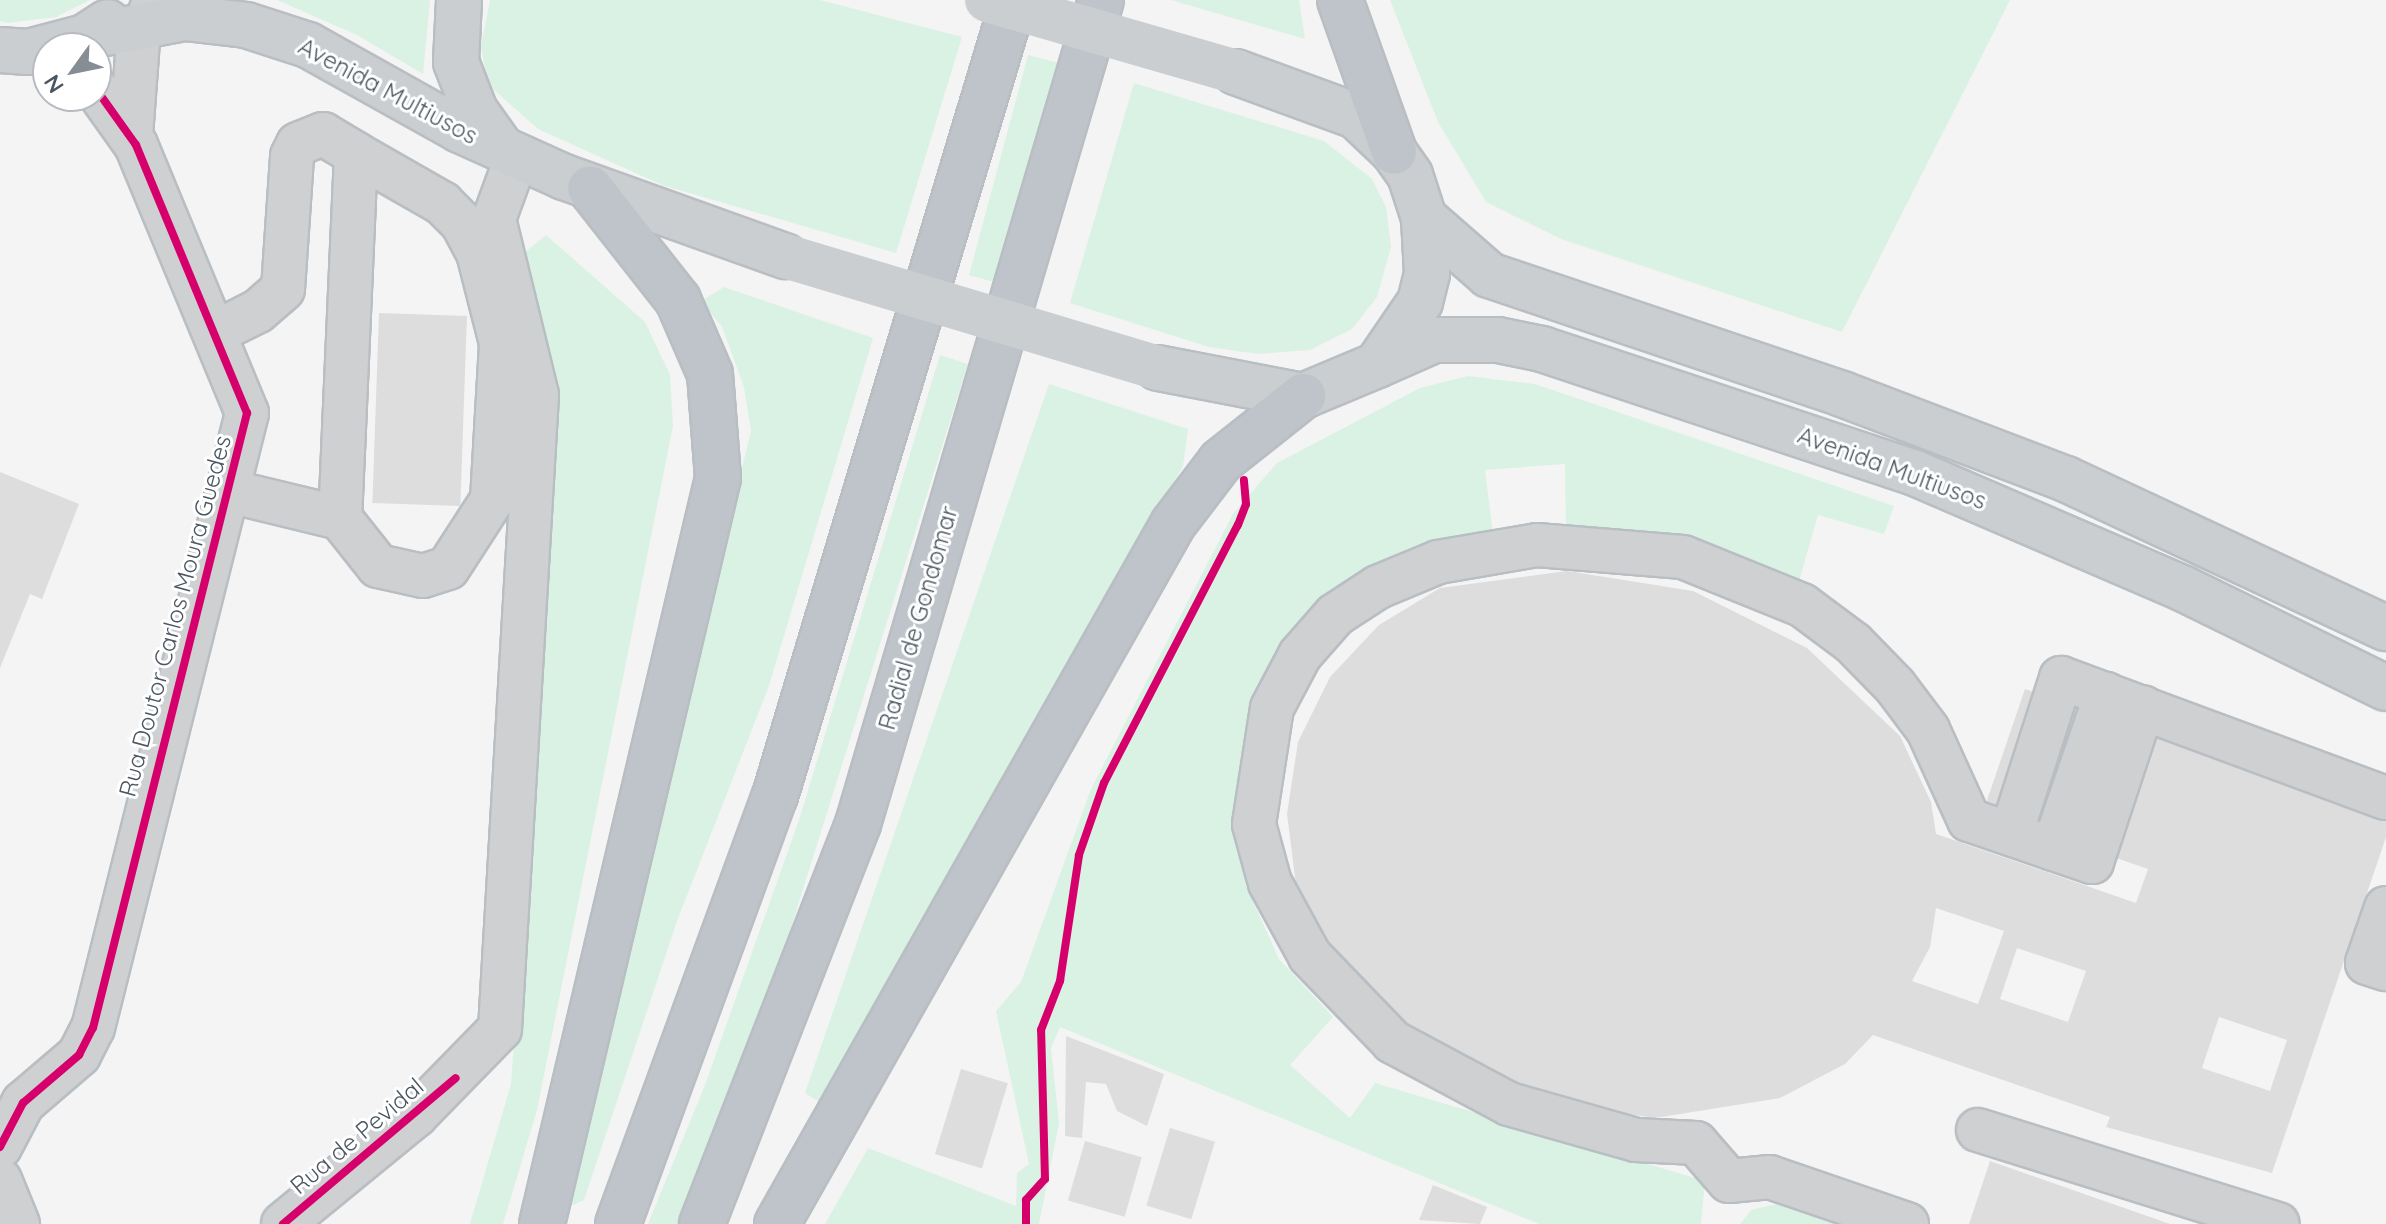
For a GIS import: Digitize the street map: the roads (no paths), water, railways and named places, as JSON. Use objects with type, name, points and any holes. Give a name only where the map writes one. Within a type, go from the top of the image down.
[{"type":"highway","points":[[618,1224],[775,796],[1014,0]]},
{"type":"highway","name":"Radial de Gondomar","points":[[702,1224],[858,824],[1101,0]]},
{"type":"highway","points":[[1340,0],[1394,152]]},
{"type":"highway","points":[[542,1224],[718,478],[710,374],[678,300],[590,188]]},
{"type":"highway","points":[[777,1224],[1173,524],[1221,461],[1303,396]]},
{"type":"main road","points":[[459,0],[456,62],[475,111],[510,152]]},
{"type":"main road","points":[[987,0],[1236,72],[1356,116],[1394,152],[1410,175],[1424,218],[1427,274],[1420,302],[1377,365]]},
{"type":"main road","points":[[19,56],[85,37],[146,8]]},
{"type":"main road","name":"Avenida Multiusos","points":[[146,8],[185,18],[225,22],[308,45],[510,152],[590,188],[785,256],[1158,368],[1303,396],[1434,340],[1498,340],[1542,349],[1915,473],[2184,589],[2386,688]]},
{"type":"main road","name":"Avenida Multiusos","points":[[1424,218],[1501,281],[1842,394],[2066,479],[2386,628]]},
{"type":"street","name":"Rua Doutor Carlos Moura Guedes","points":[[131,136],[129,97],[146,8]]},
{"type":"street","name":"Rua Doutor Carlos Moura Guedes","points":[[5,1123],[79,1055],[93,1028],[247,413],[218,331],[131,136],[112,110]]},
{"type":"street","points":[[218,331],[265,306],[283,289],[292,156],[298,144],[323,134],[442,203],[462,223],[478,253],[501,343],[492,500],[458,557],[448,568],[423,576],[399,575],[378,566],[345,526],[228,491]]},
{"type":"street","name":"Rua de Pevidal","points":[[283,1224],[456,1078],[500,1029],[507,960],[537,395],[494,219],[510,152]]},
{"type":"street","points":[[345,526],[356,154]]},
{"type":"street","points":[[1907,1224],[1770,1177],[1729,1181],[1696,1143],[1636,1140],[1509,1104],[1393,1042],[1310,956],[1270,883],[1254,824],[1272,708],[1300,655],[1335,615],[1378,587],[1438,562],[1537,545],[1683,557],[1802,605],[1853,643],[1928,730],[1969,820],[2092,862],[2125,701]]},
{"type":"street","points":[[2011,834],[2061,678],[2386,798]]},
{"type":"street","points":[[2386,908],[2367,963],[2386,969]]},
{"type":"street","points":[[1978,1130],[2278,1224]]},
{"type":"street","points":[[0,1180],[18,1224]]}]
